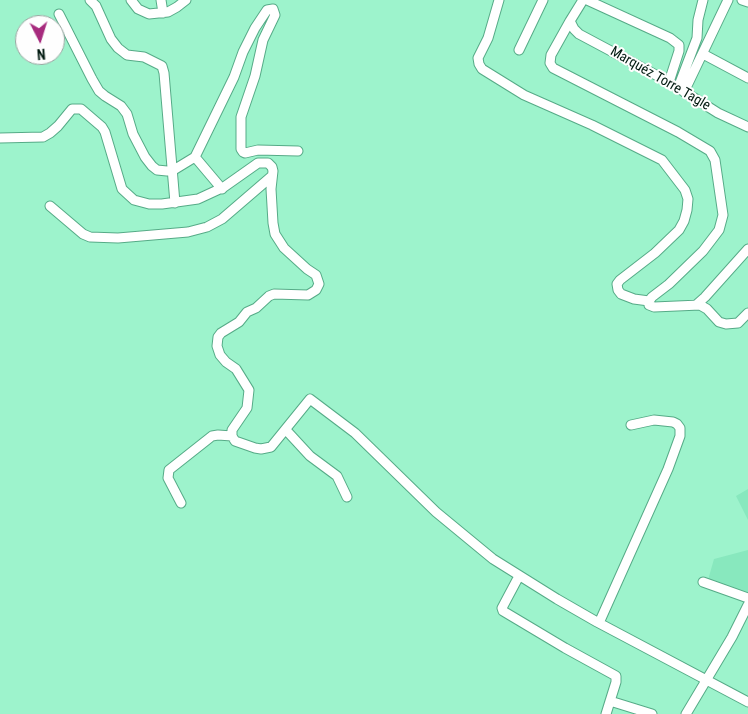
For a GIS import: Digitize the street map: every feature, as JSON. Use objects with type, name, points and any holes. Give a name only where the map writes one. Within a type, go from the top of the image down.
[{"type":"street","points":[[90,0],[96,6],[111,39],[118,48],[127,55],[144,57],[162,66],[175,203]]},
{"type":"street","points":[[131,0],[142,11],[149,14],[163,13],[177,8],[186,0]]},
{"type":"street","points":[[139,0],[142,11]]},
{"type":"street","points":[[160,0],[163,13]]},
{"type":"street","points":[[499,0],[488,38],[478,58],[482,69],[524,95],[592,125],[662,160],[685,190],[688,199],[687,210],[679,230],[618,282],[618,290],[621,294],[634,299],[649,301]]},
{"type":"street","points":[[519,50],[543,0]]},
{"type":"street","points":[[582,0],[572,25],[551,55],[550,61],[553,68],[678,132],[710,151],[715,160],[723,215],[719,230],[703,251],[649,301]]},
{"type":"street","points":[[587,0],[670,38],[679,45],[670,82]]},
{"type":"street","points":[[681,90],[697,38],[698,20],[704,0]]},
{"type":"street","points":[[681,90],[703,54],[728,0]]},
{"type":"street","points":[[742,0],[748,2]]},
{"type":"street","points":[[59,14],[99,91],[121,106],[128,114],[133,134],[145,157],[157,170],[172,171],[195,157],[234,78],[243,52],[267,10],[274,10],[275,15],[263,40],[255,76],[241,117],[241,151],[246,153],[258,150],[298,151]]},
{"type":"street","name":"Marquéz Torre Tagle","points":[[572,25],[579,34],[670,82],[718,113],[748,127]]},
{"type":"street","points":[[703,54],[748,78]]},
{"type":"street","points":[[0,138],[43,137],[58,126],[70,110],[79,108],[102,127],[120,184],[126,194],[144,204],[175,203],[198,199],[222,189],[245,171],[261,162],[268,163],[272,167],[270,189],[272,223],[276,237],[295,258],[316,275],[319,284],[316,290],[308,295],[274,294],[269,296],[218,337],[217,346],[220,355],[236,369],[249,390],[247,408],[233,427],[232,436],[237,443],[266,449],[274,445],[310,399],[355,433],[436,512],[493,559],[599,623],[748,702]]},
{"type":"street","points":[[195,157],[222,189]]},
{"type":"street","points":[[50,206],[83,234],[90,237],[118,238],[188,232],[208,227],[222,219],[272,176]]},
{"type":"street","points":[[696,305],[705,298],[748,249]]},
{"type":"street","points":[[649,301],[649,305],[652,307],[696,305],[707,309],[719,322],[726,324],[738,323],[748,313]]},
{"type":"street","points":[[599,623],[668,469],[680,436],[680,428],[673,422],[654,420],[631,425]]},
{"type":"street","points":[[286,430],[310,456],[337,476],[347,497]]},
{"type":"street","points":[[182,503],[168,478],[169,470],[212,436],[232,436]]},
{"type":"street","points":[[519,576],[502,608],[503,611],[616,676],[616,682],[606,714]]},
{"type":"street","points":[[704,582],[748,598]]},
{"type":"street","points":[[686,714],[748,605]]},
{"type":"street","points":[[610,701],[652,714]]},
{"type":"shaded area","points":[[748,489],[748,520],[736,496]]},
{"type":"shaded area","points":[[748,550],[748,594],[708,580],[714,559]]}]
